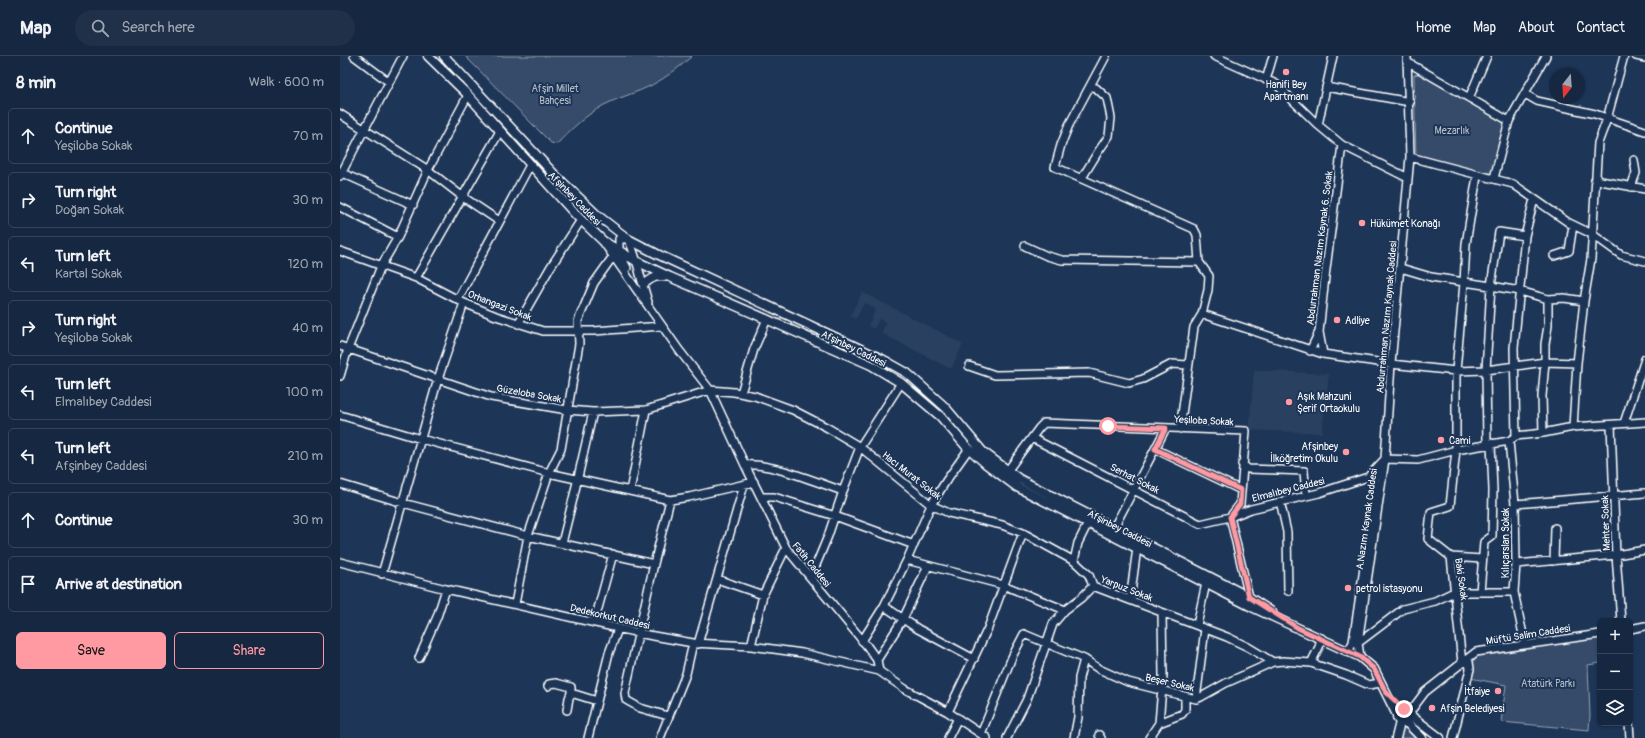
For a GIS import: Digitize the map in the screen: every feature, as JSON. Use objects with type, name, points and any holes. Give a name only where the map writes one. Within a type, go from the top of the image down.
[{"type":"main road","name":"Afşinbey Caddesi","points":[[428,56],[468,95],[581,220],[617,254],[871,365],[900,382],[940,416],[965,444],[1005,474],[1019,479],[1137,548],[1206,583],[1248,600]]},
{"type":"main road","name":"Afşinbey Caddesi","points":[[444,56],[554,174],[597,215],[628,239],[882,359],[907,373],[945,407],[983,452],[1017,487],[1088,523],[1112,532],[1248,600],[1298,628],[1360,657],[1374,669],[1380,683],[1405,716]]},
{"type":"main road","points":[[1396,738],[1405,716]]},
{"type":"main road","points":[[1405,716],[1422,738]]},
{"type":"main road","points":[[1405,716],[1440,738]]},
{"type":"street","points":[[354,56],[389,82]]},
{"type":"street","points":[[403,56],[341,173],[413,205]]},
{"type":"street","points":[[1106,56],[1069,125],[1061,145],[1055,167],[1194,229],[1197,235],[1198,262],[1209,276],[1208,290],[1202,314],[1194,327],[1180,429]]},
{"type":"street","points":[[1214,56],[1276,84],[1318,125],[1342,145],[1408,178]]},
{"type":"street","points":[[1266,80],[1273,56]]},
{"type":"street","points":[[1318,125],[1333,56]]},
{"type":"street","points":[[1469,98],[1488,56]]},
{"type":"street","points":[[1494,178],[1509,121],[1546,56]]},
{"type":"street","points":[[1573,427],[1577,363],[1584,301],[1591,259],[1598,143],[1607,119],[1624,56]]},
{"type":"street","points":[[1636,56],[1645,58]]},
{"type":"street","points":[[1407,59],[1509,121]]},
{"type":"street","name":"Abdurrahman Nazım Kaynak Caddesi","points":[[1385,459],[1391,364],[1401,270],[1410,157],[1410,102],[1407,59]]},
{"type":"street","points":[[1082,178],[1109,136],[1110,118],[1107,98],[1096,88],[1090,86]]},
{"type":"street","points":[[1326,87],[1410,102]]},
{"type":"street","points":[[1525,94],[1536,101],[1595,114],[1645,131]]},
{"type":"street","points":[[340,376],[348,349],[381,266],[398,236],[428,170],[468,95]]},
{"type":"street","points":[[340,114],[364,131],[428,170],[499,221]]},
{"type":"street","points":[[416,278],[464,197],[500,131]]},
{"type":"street","name":"Abdurrahman Nazım Kaynak 6. Sokak","points":[[1323,354],[1319,332],[1342,145]]},
{"type":"street","points":[[1410,157],[1477,176],[1494,178],[1513,184],[1573,225],[1592,234],[1621,255],[1645,261]]},
{"type":"street","points":[[1632,187],[1636,173],[1634,160]]},
{"type":"street","points":[[458,299],[530,165]]},
{"type":"street","points":[[1456,450],[1456,372],[1466,244],[1477,176]]},
{"type":"street","points":[[1595,180],[1645,189]]},
{"type":"street","name":"Kılıçarslan Sokak","points":[[1525,644],[1514,592],[1516,564],[1512,438],[1513,366],[1525,236],[1534,199]]},
{"type":"street","points":[[340,207],[398,236]]},
{"type":"street","points":[[518,324],[581,220]]},
{"type":"street","points":[[1554,256],[1569,250],[1573,225]]},
{"type":"street","points":[[1480,592],[1484,542],[1492,536],[1493,490],[1489,444],[1486,370],[1491,286],[1499,232],[1525,236]]},
{"type":"street","points":[[515,604],[528,536],[549,474],[560,449],[575,371],[579,331],[578,321],[594,283],[617,254],[619,239],[628,239],[635,250],[636,261],[651,312]]},
{"type":"street","points":[[1025,246],[1047,256],[1062,260],[1198,262]]},
{"type":"street","name":"Orhangazi Sokak","points":[[340,251],[416,278],[464,303],[518,324],[543,331],[579,331],[662,326]]},
{"type":"street","points":[[617,254],[651,312]]},
{"type":"street","points":[[1401,270],[1404,269],[1431,278],[1491,286],[1548,299],[1564,298],[1584,301]]},
{"type":"street","points":[[643,285],[653,277],[670,277]]},
{"type":"street","points":[[1543,433],[1542,396],[1545,344],[1548,326],[1548,299]]},
{"type":"street","points":[[382,574],[438,379],[464,303]]},
{"type":"street","name":"Fatih Caddesi","points":[[651,312],[710,390],[786,548],[877,660],[880,671]]},
{"type":"street","points":[[1202,314],[1310,351],[1391,364],[1456,372],[1486,370],[1545,362],[1577,363]]},
{"type":"street","points":[[741,393],[754,349],[767,319]]},
{"type":"street","points":[[1310,351],[1319,332]]},
{"type":"street","name":"Güzeloba Sokak","points":[[340,346],[491,397],[567,410],[593,412],[646,410],[710,390]]},
{"type":"street","points":[[1624,423],[1645,359]]},
{"type":"street","points":[[969,366],[995,375],[1089,373],[1129,383],[1143,379],[1172,364],[1188,365]]},
{"type":"street","points":[[810,577],[828,536],[860,447],[900,382]]},
{"type":"street","name":"Hacı Murat Sokak","points":[[710,390],[756,396],[793,410],[860,447],[932,505],[949,513],[1002,525],[1023,533],[1074,561],[1090,575],[1093,586]]},
{"type":"street","points":[[630,491],[646,410]]},
{"type":"street","points":[[562,543],[593,412]]},
{"type":"street","points":[[340,415],[549,474],[670,500],[754,482]]},
{"type":"street","points":[[1385,459],[1418,460],[1512,438],[1573,427],[1645,422]]},
{"type":"street","name":"Yeşiloba Sokak","points":[[1005,474],[1044,423],[1246,431],[1242,464],[1240,504]]},
{"type":"street","name":"Mehter Sokak","points":[[1611,425],[1616,555],[1621,618]]},
{"type":"street","points":[[1112,532],[1166,428]]},
{"type":"street","name":"Serhat Sokak","points":[[1032,438],[1135,489],[1200,524],[1230,517]]},
{"type":"street","points":[[862,641],[884,606],[932,505],[946,481],[968,450],[965,444]]},
{"type":"street","points":[[1155,449],[1241,490]]},
{"type":"street","name":"Baki Sokak","points":[[1456,450],[1450,506],[1431,512],[1428,539],[1451,557],[1462,663]]},
{"type":"street","name":"Elmalıbey Caddesi","points":[[1230,517],[1251,509],[1306,496],[1368,477],[1385,459]]},
{"type":"street","name":"A.Nazım Kaynak Caddesi","points":[[1360,657],[1358,643],[1385,459]]},
{"type":"street","name":"A.Nazım Kaynak Caddesi","points":[[1348,652],[1353,642],[1372,514],[1375,477],[1385,459]]},
{"type":"street","points":[[745,465],[754,464],[777,469],[843,492]]},
{"type":"street","points":[[1242,464],[1248,469],[1304,471],[1306,496]]},
{"type":"street","points":[[340,484],[403,503],[528,536],[654,564]]},
{"type":"street","points":[[660,738],[686,674],[717,579],[744,485]]},
{"type":"street","points":[[1515,504],[1645,492]]},
{"type":"street","points":[[761,497],[774,497],[835,516],[914,545]]},
{"type":"street","points":[[668,716],[631,704],[626,700],[625,693],[670,500]]},
{"type":"street","points":[[1280,501],[1287,532],[1288,590]]},
{"type":"street","points":[[1248,600],[1230,517],[1240,504],[1251,509]]},
{"type":"street","points":[[1074,561],[1078,543],[1088,523]]},
{"type":"street","points":[[1554,561],[1555,528]]},
{"type":"street","points":[[948,712],[988,628],[1023,533]]},
{"type":"street","points":[[750,646],[763,595],[786,548]]},
{"type":"street","points":[[1130,600],[1137,548]]},
{"type":"street","points":[[1516,564],[1616,555],[1645,550]]},
{"type":"street","points":[[594,623],[613,554]]},
{"type":"street","points":[[1451,557],[1482,559]]},
{"type":"street","points":[[907,560],[1003,585],[1065,610]]},
{"type":"street","name":"Dedekorkut Caddesi","points":[[340,562],[382,574],[638,633],[695,643],[750,646],[825,657],[880,671]]},
{"type":"street","points":[[877,660],[903,619],[928,566]]},
{"type":"street","points":[[717,579],[763,595]]},
{"type":"street","points":[[1197,625],[1206,583]]},
{"type":"street","name":"Yarpuz Sokak","points":[[1007,738],[1027,699],[1053,624],[1065,610],[1081,598],[1093,586],[1197,625],[1248,647],[1273,662]]},
{"type":"street","points":[[419,658],[438,617],[446,589]]},
{"type":"street","points":[[1358,643],[1403,609],[1435,600],[1454,592],[1514,592]]},
{"type":"street","points":[[884,606],[937,640],[974,658]]},
{"type":"street","points":[[1159,724],[1163,676],[1162,613]]},
{"type":"street","points":[[1633,628],[1645,626]]},
{"type":"street","points":[[588,738],[609,653],[618,628]]},
{"type":"street","points":[[1196,699],[1205,629]]},
{"type":"street","name":"Beşer Sokak","points":[[984,736],[1012,657],[1024,634],[1047,642],[1084,659],[1099,669],[1128,682],[1196,699],[1273,662],[1283,661],[1311,663],[1369,685],[1376,685],[1380,683]]},
{"type":"street","name":"Müftü Salim Caddesi","points":[[1405,716],[1425,692],[1476,652],[1597,634]]},
{"type":"street","points":[[1311,663],[1319,647],[1321,638]]},
{"type":"street","points":[[1074,738],[1078,717],[1079,678],[1084,659]]},
{"type":"street","points":[[1453,738],[1470,669],[1469,662],[1462,663]]},
{"type":"street","points":[[880,671],[919,697],[958,718],[984,736]]},
{"type":"street","points":[[548,686],[549,684],[556,683],[571,687],[567,710]]},
{"type":"street","points":[[571,693],[597,701]]},
{"type":"street","points":[[1149,738],[1159,724],[1182,714],[1185,710],[1186,697]]},
{"type":"street","points":[[948,738],[958,718]]},
{"type":"street","points":[[1629,726],[1630,738]]},
{"type":"shaded area","points":[[862,292],[963,344],[951,369],[881,333],[886,323],[879,319],[874,329],[868,326],[876,309],[864,303],[856,319],[850,316]]},
{"type":"shaded area","name":"Aşık Mahzuni Şerif Ortaokulu","points":[[1254,370],[1329,374],[1322,433],[1249,430]]},
{"type":"green space","name":"Afşin Millet Bahçesi","points":[[465,56],[692,56],[658,82],[597,109],[579,123],[557,144],[551,143]]},
{"type":"green space","name":"Mezarlık","points":[[1421,73],[1509,121],[1494,178],[1416,157],[1414,75]]},
{"type":"green space","name":"Atatürk Parkı","points":[[1597,634],[1597,664],[1588,665],[1590,715],[1589,730],[1501,722],[1506,685],[1470,678],[1476,652]]},
{"type":"green space","points":[[1400,722],[1422,738],[1396,738]]},
{"type":"place","name":"Hanifi Bey Apartmanı","points":[[1286,72]]},
{"type":"place","name":"Hükümet Konağı","points":[[1362,223]]},
{"type":"place","name":"Adliye","points":[[1337,320]]},
{"type":"place","name":"Aşık Mahzuni Şerif Ortaokulu","points":[[1289,402]]},
{"type":"place","name":"Cami","points":[[1441,440]]},
{"type":"place","name":"Afşinbey İlköğretim Okulu","points":[[1346,452]]},
{"type":"place","name":"petrol istasyonu","points":[[1348,588]]},
{"type":"place","name":"İtfaiye","points":[[1498,691]]},
{"type":"place","name":"Afşin Belediyesi","points":[[1432,708]]},
{"type":"route","points":[[1108,426],[1166,428],[1155,449],[1241,490],[1240,504],[1230,517],[1249,597],[1298,628],[1360,657],[1374,669],[1386,692],[1404,709]]}]
